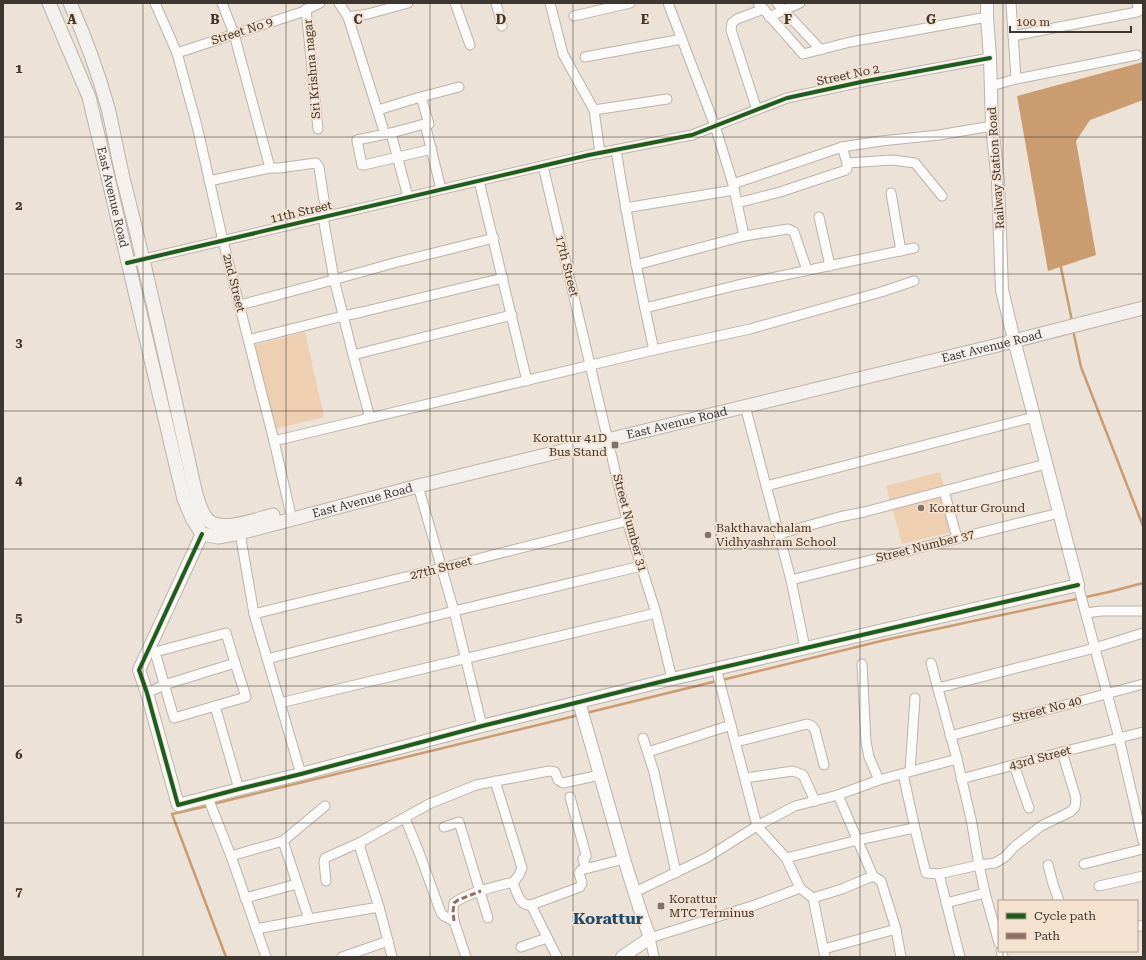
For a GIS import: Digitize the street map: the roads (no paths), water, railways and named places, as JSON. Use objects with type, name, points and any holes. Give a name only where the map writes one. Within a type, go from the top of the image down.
[{"type":"main road","name":"East Avenue Road","points":[[49,3],[89,97],[127,263],[189,491],[200,506],[204,515],[211,523],[214,524],[234,525],[290,516],[418,486],[988,340],[1013,336],[1090,317]]},
{"type":"main road","name":"East Avenue Road","points":[[70,3],[95,66],[106,102],[144,258],[189,491],[184,499],[192,518],[202,534],[218,537],[240,533],[290,516],[523,453],[608,437],[745,406],[994,346],[1013,336]]},
{"type":"main road","points":[[1090,317],[1143,301]]},
{"type":"main road","points":[[1090,317],[1143,308]]},
{"type":"street","name":"2nd Street","points":[[155,3],[177,53],[197,126],[223,241],[274,442],[290,516]]},
{"type":"street","points":[[222,3],[234,34],[270,168]]},
{"type":"street","name":"Street No 9","points":[[177,53],[320,3]]},
{"type":"street","points":[[348,17],[368,14],[408,3]]},
{"type":"street","points":[[455,3],[470,45]]},
{"type":"street","points":[[496,3],[502,26]]},
{"type":"street","points":[[550,3],[563,54],[594,110],[600,153]]},
{"type":"street","points":[[574,16],[630,3]]},
{"type":"street","points":[[668,3],[715,126],[734,187],[744,236]]},
{"type":"street","points":[[758,110],[731,30],[732,23],[737,19],[764,10],[800,3]]},
{"type":"street","name":"Railway Station Road","points":[[988,3],[987,16],[992,126],[998,181],[1002,290],[1079,589]]},
{"type":"street","points":[[1011,3],[1016,79]]},
{"type":"street","points":[[1014,36],[1137,12],[1139,11],[1137,3]]},
{"type":"street","points":[[342,4],[348,17],[383,128]]},
{"type":"street","points":[[780,6],[821,50]]},
{"type":"street","name":"Sri Krishna nagar","points":[[306,9],[318,129]]},
{"type":"street","points":[[764,10],[803,54],[850,42],[987,16]]},
{"type":"street","points":[[585,57],[682,39]]},
{"type":"street","points":[[991,86],[1016,79],[1137,55]]},
{"type":"street","name":"Street No 2","points":[[600,153],[692,135],[787,98],[861,82],[990,58]]},
{"type":"street","points":[[378,110],[459,87]]},
{"type":"street","points":[[421,97],[429,124]]},
{"type":"street","points":[[594,110],[667,99]]},
{"type":"street","points":[[432,149],[364,166],[362,165],[357,140],[425,124],[432,149],[441,189]]},
{"type":"street","points":[[625,208],[734,187],[842,147],[881,140],[939,135],[992,126]]},
{"type":"street","points":[[391,133],[408,197]]},
{"type":"street","points":[[737,203],[780,192],[847,169],[847,163],[842,147]]},
{"type":"street","points":[[616,150],[625,208],[654,350]]},
{"type":"street","name":"11th Street","points":[[127,263],[600,153]]},
{"type":"street","points":[[847,163],[892,160],[915,163],[942,196]]},
{"type":"street","points":[[210,181],[270,168],[317,164],[319,167],[324,200],[334,279],[370,418]]},
{"type":"street","name":"17th Street","points":[[542,166],[591,366]]},
{"type":"street","points":[[480,180],[527,381]]},
{"type":"street","points":[[891,193],[901,250]]},
{"type":"street","points":[[819,216],[830,266]]},
{"type":"street","points":[[636,265],[744,236],[788,230],[794,232],[807,270]]},
{"type":"street","points":[[240,304],[494,238]]},
{"type":"street","points":[[645,308],[738,285],[914,248]]},
{"type":"street","points":[[248,340],[503,278]]},
{"type":"street","points":[[274,442],[654,350],[750,329],[881,292],[914,280]]},
{"type":"street","points":[[353,356],[512,315]]},
{"type":"street","name":"Street Number 31","points":[[591,366],[628,521],[656,613],[672,679]]},
{"type":"street","points":[[745,406],[791,580],[805,648]]},
{"type":"street","points":[[766,486],[1034,417]]},
{"type":"street","points":[[779,534],[1046,464]]},
{"type":"street","points":[[418,486],[467,659],[482,726]]},
{"type":"street","points":[[944,491],[957,538]]},
{"type":"street","name":"Street Number 37","points":[[791,580],[1059,513]]},
{"type":"street","name":"27th Street","points":[[254,614],[628,521]]},
{"type":"street","points":[[240,533],[254,614],[301,774]]},
{"type":"street","points":[[202,534],[140,670],[178,805],[482,726],[581,707],[672,679],[718,676],[805,648],[1079,589],[1119,738],[1143,841]]},
{"type":"street","points":[[267,659],[454,611],[641,566]]},
{"type":"street","points":[[1086,615],[1101,611],[1143,611]]},
{"type":"street","points":[[280,703],[656,613]]},
{"type":"street","points":[[226,633],[235,663],[246,697],[174,718],[155,652],[226,633]]},
{"type":"street","points":[[938,688],[1095,648],[1143,633]]},
{"type":"street","points":[[931,662],[957,759],[971,819],[985,893],[998,939]]},
{"type":"street","points":[[147,693],[164,685],[235,663]]},
{"type":"street","points":[[862,664],[866,742],[869,757],[879,780]]},
{"type":"street","points":[[718,676],[757,826],[786,858],[800,888],[813,898],[824,953],[896,929]]},
{"type":"street","name":"Street No 40","points":[[950,736],[1143,684]]},
{"type":"street","points":[[915,698],[907,772],[916,833],[926,873],[939,874],[979,864],[995,863],[1005,857],[1014,847],[1042,826],[1070,812],[1075,807],[1076,798],[1062,752]]},
{"type":"street","points":[[215,706],[239,789]]},
{"type":"street","points":[[581,707],[624,859],[650,938],[654,957]]},
{"type":"street","points":[[736,742],[807,724],[812,726],[815,730],[824,765]]},
{"type":"street","points":[[648,752],[731,725]]},
{"type":"street","name":"43rd Street","points":[[961,779],[1143,732]]},
{"type":"street","points":[[643,738],[654,772],[676,873]]},
{"type":"street","points":[[635,892],[706,858],[757,826],[795,806],[838,795],[879,780],[957,759]]},
{"type":"street","points":[[1014,765],[1029,808]]},
{"type":"street","points":[[326,881],[325,858],[361,842],[429,804],[476,785],[549,771],[555,772],[558,780],[563,783],[600,775]]},
{"type":"street","points":[[745,778],[793,771],[803,775],[815,801]]},
{"type":"street","points":[[466,957],[454,921],[454,904],[458,900],[481,891],[513,883],[522,868],[495,781]]},
{"type":"street","points":[[838,795],[873,876],[881,881],[896,929],[901,957]]},
{"type":"street","points":[[570,797],[586,855],[586,858],[583,859],[586,868]]},
{"type":"street","points":[[208,798],[231,856],[266,957]]},
{"type":"street","points":[[231,856],[283,842],[325,806]]},
{"type":"street","points":[[405,818],[441,913],[454,921]]},
{"type":"street","points":[[444,827],[459,822],[488,918]]},
{"type":"street","points":[[786,858],[909,829],[914,830],[916,833]]},
{"type":"street","points":[[283,842],[309,918]]},
{"type":"street","points":[[361,842],[360,848],[379,907],[392,957]]},
{"type":"street","points":[[1084,864],[1143,849]]},
{"type":"street","points":[[513,883],[522,903],[531,905],[580,887],[582,883],[579,873],[581,870],[624,859]]},
{"type":"street","points":[[1048,865],[1059,900]]},
{"type":"street","points":[[939,874],[960,957]]},
{"type":"street","points":[[813,898],[842,889],[873,876]]},
{"type":"street","points":[[1099,886],[1143,876]]},
{"type":"street","points":[[245,898],[297,884]]},
{"type":"street","points":[[622,957],[650,938],[755,905],[800,888]]},
{"type":"street","points":[[946,903],[985,893]]},
{"type":"street","points":[[531,905],[557,957]]},
{"type":"street","points":[[256,929],[309,918],[379,907]]},
{"type":"street","points":[[521,947],[547,938]]},
{"type":"street","points":[[342,957],[388,941]]},
{"type":"waterway","points":[[1060,263],[1072,321]]},
{"type":"waterway","points":[[1073,330],[1081,367],[1143,526]]},
{"type":"waterway","points":[[722,680],[885,640],[1109,592],[1143,583]]},
{"type":"waterway","points":[[586,713],[717,681]]},
{"type":"waterway","points":[[213,804],[579,715]]},
{"type":"waterway","points":[[208,806],[172,814],[226,957]]},
{"type":"place","name":"Korattur 41D Bus Stand","points":[[615,445]]},
{"type":"place","name":"Korattur Ground","points":[[921,508]]},
{"type":"place","name":"Bakthavachalam Vidhyashram School","points":[[708,535]]},
{"type":"place","name":"Korattur MTC Terminus","points":[[661,906]]},
{"type":"district","name":"Korattur","points":[[608,918]]}]
